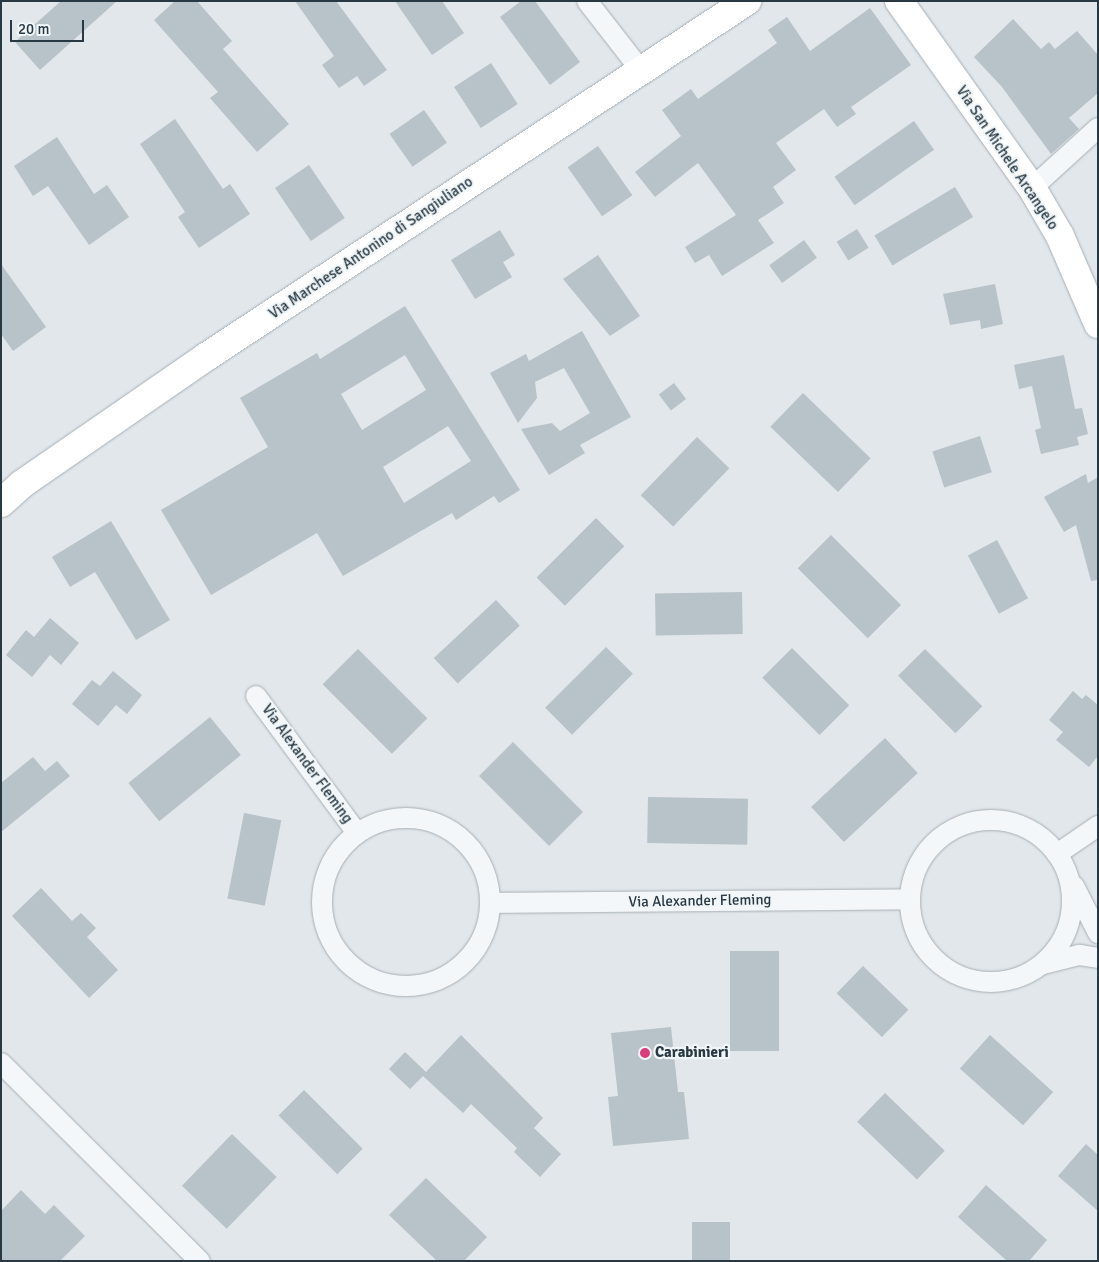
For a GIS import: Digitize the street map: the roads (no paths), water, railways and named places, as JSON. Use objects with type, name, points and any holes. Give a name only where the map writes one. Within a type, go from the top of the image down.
[{"type":"main road","name":"Via Marchese Antonino di Sangiuliano","points":[[1,503],[22,484],[214,352],[640,69],[747,1]]},
{"type":"main road","name":"Via San Michele Arcangelo","points":[[899,1],[1032,188],[1060,236],[1098,324]]},
{"type":"street","points":[[587,1],[640,69]]},
{"type":"street","points":[[1032,188],[1098,128]]},
{"type":"street","name":"Via Alexander Fleming","points":[[256,696],[357,833]]},
{"type":"street","points":[[407,818],[441,826],[457,834],[475,853],[487,877],[491,903],[486,931],[471,956],[450,974],[423,984],[395,986],[368,977],[345,959],[329,936],[322,908],[325,879],[337,854],[357,833],[381,821],[407,818]]},
{"type":"street","points":[[1098,933],[1057,854],[1036,833],[1010,821],[981,820],[954,828],[931,846],[915,870],[910,899],[912,919],[919,938],[930,954],[946,968],[964,977],[1004,981],[1041,965],[1080,954],[1098,958]]},
{"type":"street","points":[[1057,854],[1098,826]]},
{"type":"street","points":[[1041,965],[1055,951],[1066,933],[1072,906],[1068,873]]},
{"type":"street","name":"Via Alexander Fleming","points":[[491,903],[910,899]]},
{"type":"street","points":[[1,1063],[200,1261]]},
{"type":"place","name":"Carabinieri","points":[[645,1053]]}]
